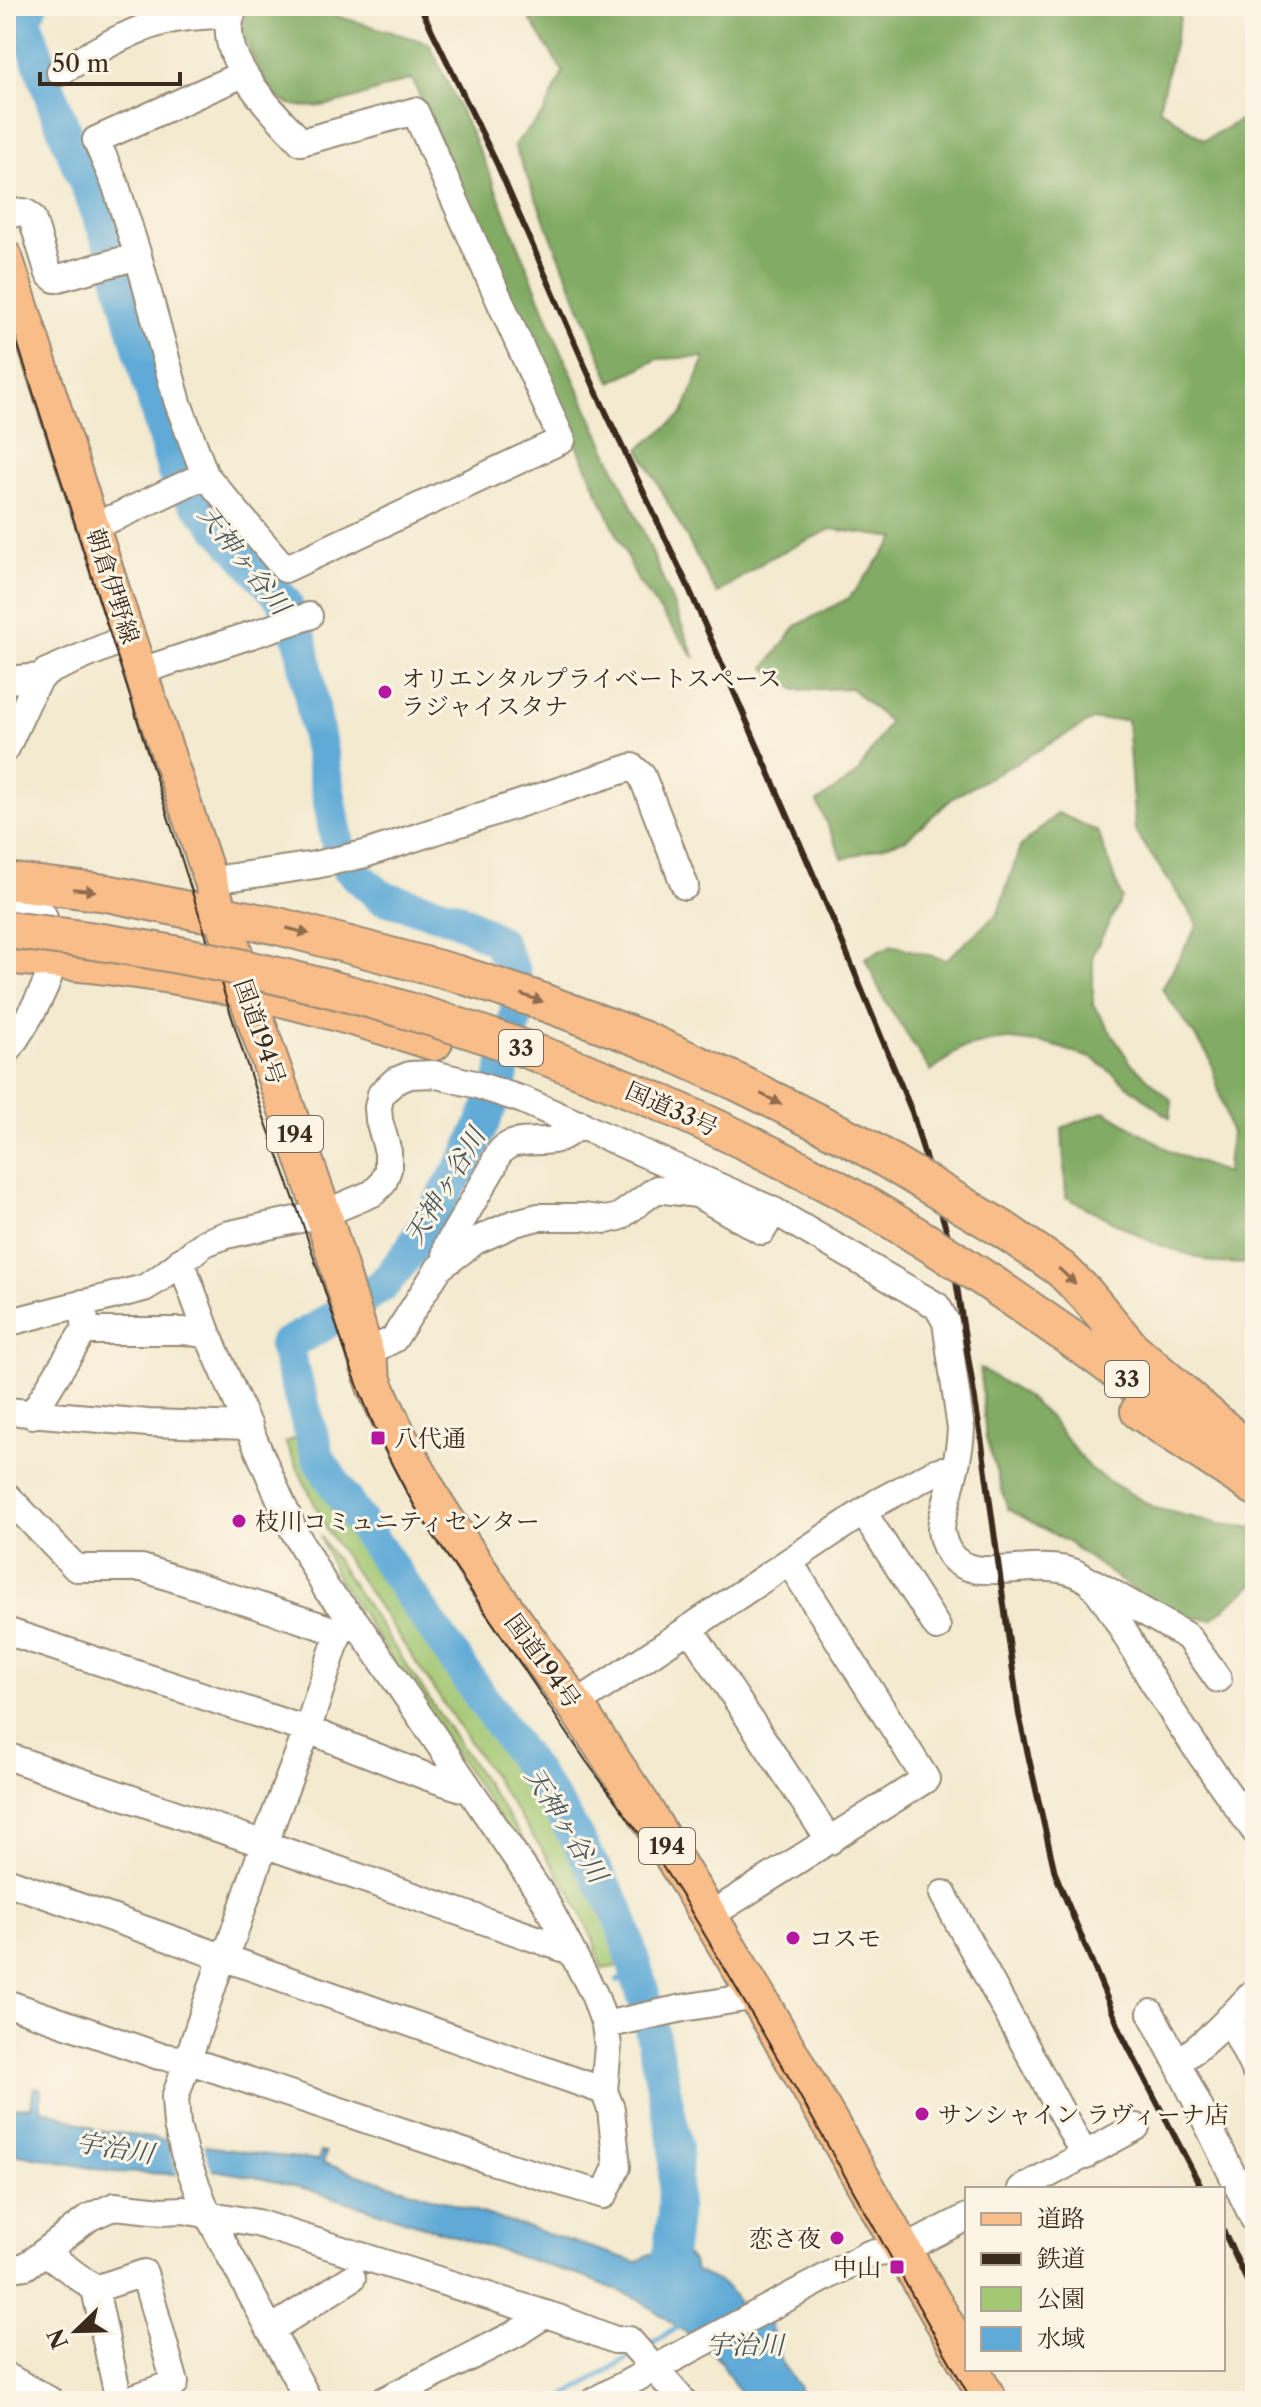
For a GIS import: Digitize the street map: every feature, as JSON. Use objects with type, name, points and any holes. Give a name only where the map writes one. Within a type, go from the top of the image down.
[{"type":"highway","points":[[6,881],[107,893],[198,912],[217,900],[278,926],[458,974],[532,998],[642,1039],[739,1083],[859,1143],[1004,1230],[1061,1269],[1131,1348],[1255,1456]]},
{"type":"highway","name":"国道194号","points":[[217,900],[323,1214],[375,1386],[398,1436],[434,1502],[491,1589],[575,1705],[641,1804],[757,1996],[965,2358]]},
{"type":"highway","name":"国道33号","points":[[6,930],[106,942],[248,970],[386,1003],[530,1051],[677,1109],[834,1187],[914,1234],[994,1299],[1148,1393],[1255,1479]]},
{"type":"highway","points":[[6,955],[200,980],[245,989],[361,1018],[552,1081],[725,1155],[994,1299],[1101,1386],[1255,1487]]},
{"type":"highway","points":[[972,2371],[989,2401]]},
{"type":"main road","name":"朝倉伊野線","points":[[6,257],[217,900]]},
{"type":"street","points":[[60,72],[139,31],[178,18],[234,10],[229,31],[243,74],[301,142],[415,111],[562,440],[285,569],[191,482],[178,403],[116,186],[96,140],[243,74]]},
{"type":"street","points":[[6,216],[23,211],[32,218],[49,274],[55,279],[134,257]]},
{"type":"street","points":[[92,525],[191,482]]},
{"type":"street","points":[[141,671],[307,617]]},
{"type":"street","points":[[6,748],[34,687],[42,677],[57,666],[129,637]]},
{"type":"street","points":[[6,680],[42,677]]},
{"type":"street","points":[[217,900],[227,878],[365,854],[632,767],[642,776],[685,886]]},
{"type":"street","points":[[6,913],[29,909],[43,915],[52,960],[43,988],[6,1053]]},
{"type":"street","points":[[6,1323],[144,1288],[205,1243],[226,1235],[323,1214],[373,1193],[383,1183],[388,1169],[388,1152],[378,1107],[387,1086],[410,1075],[433,1074],[474,1084],[581,1124],[601,1136],[774,1211],[937,1306],[946,1322],[961,1429],[941,1529],[944,1543],[957,1563],[969,1569],[1055,1566],[1086,1579],[1188,1637],[1218,1679]]},
{"type":"street","points":[[450,1260],[447,1246],[496,1158],[513,1142],[557,1140],[581,1124]]},
{"type":"street","points":[[650,1157],[645,1172],[650,1193]]},
{"type":"street","points":[[362,1345],[394,1339],[439,1268],[475,1241],[515,1223],[538,1217],[606,1220],[619,1217],[657,1189],[697,1194],[762,1231],[774,1211]]},
{"type":"street","points":[[6,2003],[159,2056],[187,2060],[488,2160],[604,2195],[617,2167],[611,2109],[604,2091],[609,2024],[543,1897],[471,1791],[348,1627],[300,1542],[208,1335],[181,1261]]},
{"type":"street","points":[[83,1303],[86,1331]]},
{"type":"street","points":[[32,1415],[86,1331],[184,1331],[208,1335]]},
{"type":"street","points":[[6,1411],[174,1425],[249,1426]]},
{"type":"street","points":[[575,1705],[863,1512],[935,1472],[955,1467]]},
{"type":"street","points":[[6,1499],[9,1498],[76,1568],[142,1568],[348,1627]]},
{"type":"street","points":[[863,1512],[937,1627]]},
{"type":"street","points":[[709,1916],[926,1779],[790,1563]]},
{"type":"street","points":[[1086,1579],[1102,1598],[1219,1782],[1255,1831]]},
{"type":"street","points":[[309,2401],[204,2205],[181,2143],[175,2105],[222,1958],[231,1942],[264,1844],[348,1627]]},
{"type":"street","points":[[690,1629],[830,1841]]},
{"type":"street","points":[[6,1631],[307,1731],[471,1791]]},
{"type":"street","points":[[6,1756],[571,1951]]},
{"type":"street","points":[[6,1881],[604,2091]]},
{"type":"street","points":[[943,1894],[1085,2156]]},
{"type":"street","points":[[1177,2062],[1229,2018],[1255,1991]]},
{"type":"street","points":[[609,2024],[757,1996]]},
{"type":"street","points":[[1151,2013],[1255,2221]]},
{"type":"street","points":[[1229,2018],[1255,2071]]},
{"type":"street","points":[[1025,2187],[1136,2127]]},
{"type":"street","points":[[6,2269],[26,2266],[90,2217],[115,2206],[204,2205],[546,2314],[615,2340],[629,2340],[662,2365],[683,2401]]},
{"type":"street","points":[[594,2401],[869,2254],[903,2250],[965,2218]]},
{"type":"street","points":[[45,2252],[95,2289],[122,2401],[175,2383],[144,2273],[95,2289]]},
{"type":"street","points":[[270,2330],[352,2278]]},
{"type":"street","points":[[383,2401],[517,2333],[546,2314]]},
{"type":"street","points":[[6,2376],[51,2401]]},
{"type":"green space","points":[[251,6],[311,6],[429,43],[488,170],[559,346],[644,533],[695,658],[638,581],[412,79],[337,103],[298,106],[281,100],[265,81],[240,27]]},
{"type":"green space","points":[[527,6],[1177,6],[1180,19],[1159,108],[1204,140],[1250,115],[1255,105],[1255,1264],[1215,1263],[1154,1243],[1066,1197],[1062,1128],[1105,1111],[1174,1153],[1226,1173],[1231,1134],[1209,1056],[1162,989],[1198,924],[1135,831],[1127,720],[1093,720],[954,797],[906,839],[843,859],[817,802],[857,774],[889,722],[851,688],[796,690],[765,668],[796,626],[849,598],[896,538],[831,529],[768,559],[717,594],[639,449],[683,414],[705,357],[658,359],[611,382],[514,145],[544,113],[563,72],[530,19]]},
{"type":"green space","points":[[1058,813],[1097,831],[1122,898],[1093,954],[1093,1005],[1130,1062],[1172,1101],[1170,1118],[1094,1059],[1052,1045],[1004,1039],[960,1049],[931,1072],[884,999],[865,958],[892,945],[946,960],[998,913],[1020,847]]},
{"type":"green space","points":[[980,1368],[1027,1397],[1048,1416],[1092,1471],[1155,1508],[1219,1524],[1255,1528],[1255,1583],[1212,1619],[1171,1617],[1066,1541],[1008,1509],[986,1438]]},
{"type":"green space","points":[[300,1436],[355,1534],[568,1848],[606,1914],[624,1965],[602,1969],[594,1941],[571,1893],[327,1530],[285,1442]]},
{"type":"green space","points":[[320,1536],[545,1872],[583,1941],[593,1973],[515,1842],[335,1574]]},
{"type":"water","name":"宇治川","points":[[34,2087],[41,2088],[41,2108],[98,2130],[318,2160],[321,2152],[326,2153],[323,2163],[637,2262],[650,2254],[686,2255],[693,2261],[695,2271],[727,2288],[739,2306],[769,2321],[783,2365],[799,2387],[799,2401],[745,2401],[720,2361],[694,2336],[637,2298],[587,2278],[307,2189],[214,2170],[175,2174],[112,2172],[20,2154],[6,2156],[6,2108],[31,2107]]},
{"type":"pier","points":[[166,2136],[202,2141],[213,2174],[178,2177]]},
{"type":"waterway","name":"天神ヶ谷川","points":[[31,6],[24,18],[55,107],[111,246],[174,472],[186,490],[284,601],[301,642],[339,852],[348,867],[381,897],[457,918],[499,942],[514,973],[517,1010],[501,1081],[467,1159],[407,1255],[384,1284],[319,1327],[285,1345],[319,1460],[565,1818],[618,1911],[646,2004],[676,2147],[669,2259],[680,2286]]},
{"type":"waterway","points":[[618,1980],[637,1975]]},
{"type":"waterway","points":[[646,2347],[684,2323]]},
{"type":"waterway","points":[[558,2401],[633,2355]]},
{"type":"tram line","points":[[6,307],[262,1112],[353,1373],[383,1446],[421,1517],[683,1898],[797,2091],[972,2401]]},
{"type":"railway","points":[[420,6],[497,164],[595,389],[687,584],[834,922],[912,1112],[950,1243],[982,1444],[1019,1715],[1055,1873],[1123,2037],[1201,2187]]},
{"type":"railway","points":[[1225,2234],[1255,2298]]},
{"type":"place","name":"オリエンタルプライベートスペース ラジャイスタナ","points":[[385,692]]},
{"type":"place","name":"八代通","points":[[378,1438]]},
{"type":"place","name":"枝川コミュニティセンター","points":[[239,1521]]},
{"type":"place","name":"コスモ","points":[[793,1938]]},
{"type":"place","name":"サンシャイン ラヴィーナ店","points":[[922,2114]]},
{"type":"place","name":"恋さ夜","points":[[837,2238]]},
{"type":"place","name":"中山","points":[[897,2267]]}]
